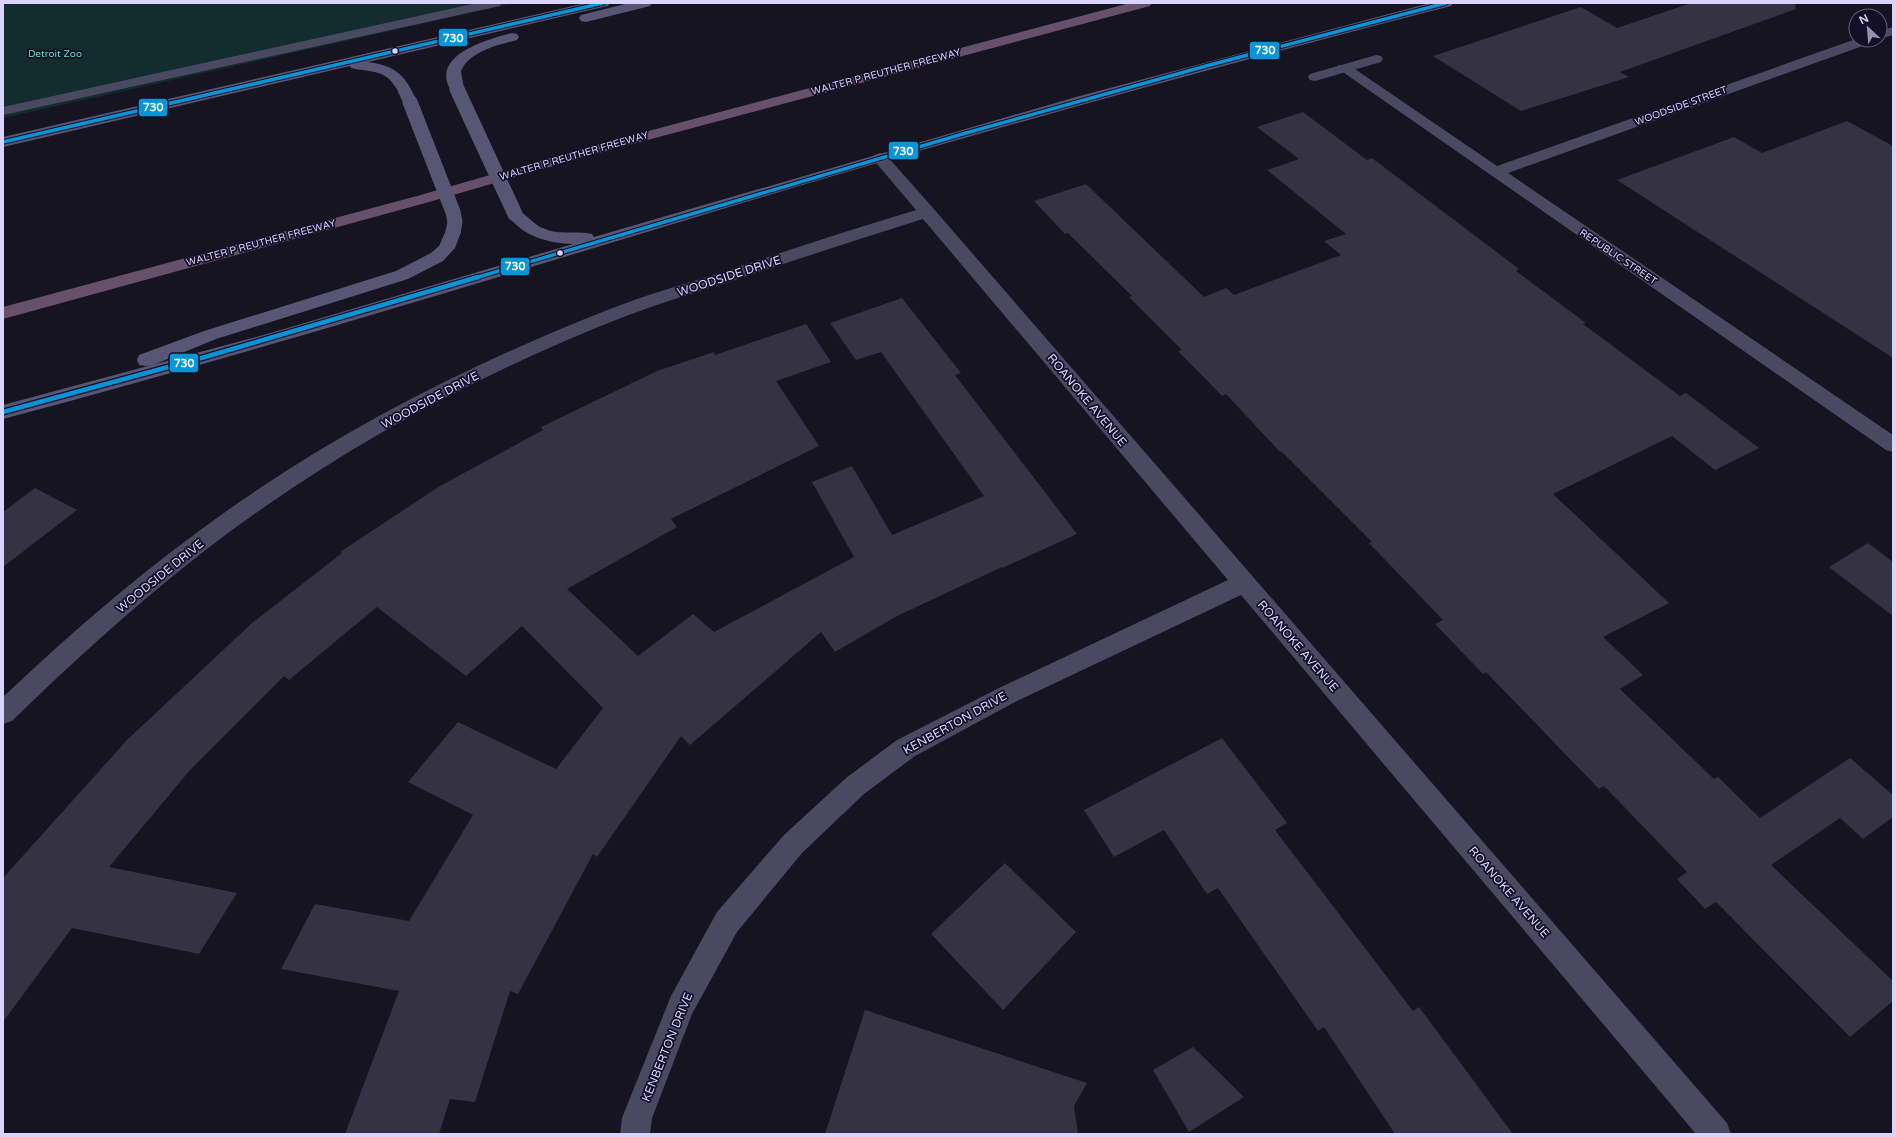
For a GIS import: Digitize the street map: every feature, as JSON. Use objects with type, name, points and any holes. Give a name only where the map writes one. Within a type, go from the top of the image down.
[{"type":"highway","name":"WALTER P REUTHER FREEWAY","points":[[3,313],[423,199],[593,150],[1145,3]]},
{"type":"main road","points":[[3,142],[602,3]]},
{"type":"main road","points":[[620,235],[574,239],[543,235],[527,227],[515,214],[457,89],[454,77],[456,65],[470,52],[479,48],[511,37],[645,3]]},
{"type":"main road","points":[[3,412],[26,407],[409,298],[880,158],[1180,72],[1446,3]]},
{"type":"main road","points":[[26,407],[210,335],[402,275],[437,257],[446,248],[453,232],[455,222],[453,212],[404,86],[392,72],[383,68],[338,64]]},
{"type":"street","points":[[3,111],[495,3]]},
{"type":"street","name":"WOODSIDE STREET","points":[[1495,172],[1848,46]]},
{"type":"street","points":[[1315,77],[1376,59]]},
{"type":"street","name":"REPUBLIC STREET","points":[[1344,68],[1893,445]]},
{"type":"street","name":"ROANOKE AVENUE","points":[[880,158],[1716,1134]]},
{"type":"street","name":"WOODSIDE DRIVE","points":[[3,713],[45,672],[193,549],[283,484],[400,415],[515,356],[620,311],[927,212]]},
{"type":"street","name":"KENBERTON DRIVE","points":[[635,1134],[638,1118],[680,1006],[727,922],[793,844],[855,786],[906,748],[1007,694],[1244,583]]},
{"type":"green space","name":"Detroit Zoo","points":[[3,3],[515,3],[3,118]]},
{"type":"building","points":[[1691,3],[1795,3],[1796,9],[1620,72],[1629,77],[1521,111],[1433,56],[1581,7],[1617,28]]},
{"type":"building","points":[[1303,112],[1367,160],[1372,158],[1457,222],[1519,269],[1516,271],[1586,323],[1583,324],[1680,396],[1686,393],[1759,448],[1715,470],[1672,436],[1553,494],[1669,603],[1603,637],[1643,675],[1620,689],[1714,779],[1718,777],[1760,818],[1850,758],[1893,795],[1893,817],[1863,839],[1840,818],[1771,865],[1893,981],[1893,1001],[1850,1037],[1716,902],[1705,909],[1677,879],[1687,872],[1604,786],[1599,789],[1486,672],[1483,674],[1435,624],[1443,620],[1369,543],[1372,542],[1281,451],[1280,452],[1226,394],[1222,396],[1178,351],[1182,350],[1129,297],[1132,296],[1068,233],[1065,234],[1034,201],[1086,184],[1204,297],[1226,288],[1234,295],[1341,255],[1324,241],[1346,234],[1267,170],[1299,159],[1257,127]]},
{"type":"building","points":[[1847,121],[1893,146],[1893,358],[1617,180],[1734,137],[1762,153]]},
{"type":"building","points":[[902,298],[961,373],[955,375],[1077,534],[897,616],[835,652],[821,632],[690,745],[681,736],[597,857],[593,854],[518,994],[510,991],[475,1102],[450,1099],[439,1134],[345,1134],[399,991],[281,969],[315,904],[409,921],[473,815],[408,782],[458,722],[556,769],[603,708],[522,626],[466,676],[377,607],[289,680],[284,676],[191,769],[109,867],[237,893],[199,954],[72,928],[3,1022],[3,878],[127,740],[252,623],[342,553],[340,552],[440,486],[543,430],[541,427],[657,371],[714,352],[715,355],[806,324],[831,362],[776,381],[819,446],[671,519],[677,527],[567,589],[638,656],[693,614],[714,632],[854,557],[812,482],[852,466],[892,535],[984,496],[881,352],[856,360],[830,323]]},
{"type":"building","points":[[35,488],[77,510],[3,567],[3,512]]},
{"type":"building","points":[[1868,543],[1893,562],[1893,616],[1829,567]]},
{"type":"building","points":[[1222,738],[1287,823],[1275,830],[1413,1011],[1419,1007],[1513,1134],[1395,1134],[1324,1027],[1318,1031],[1218,888],[1207,894],[1164,830],[1114,857],[1084,810]]},
{"type":"building","points":[[1005,863],[1076,932],[1003,1010],[931,934]]},
{"type":"building","points":[[865,1010],[1087,1083],[1074,1106],[1078,1134],[825,1134]]},
{"type":"building","points":[[1193,1047],[1244,1097],[1189,1132],[1153,1070]]},
{"type":"transit line","name":"730","points":[[3,142],[603,3]]},
{"type":"transit line","name":"730","points":[[3,412],[205,357],[406,299],[807,179],[1046,110],[1446,3]]}]
